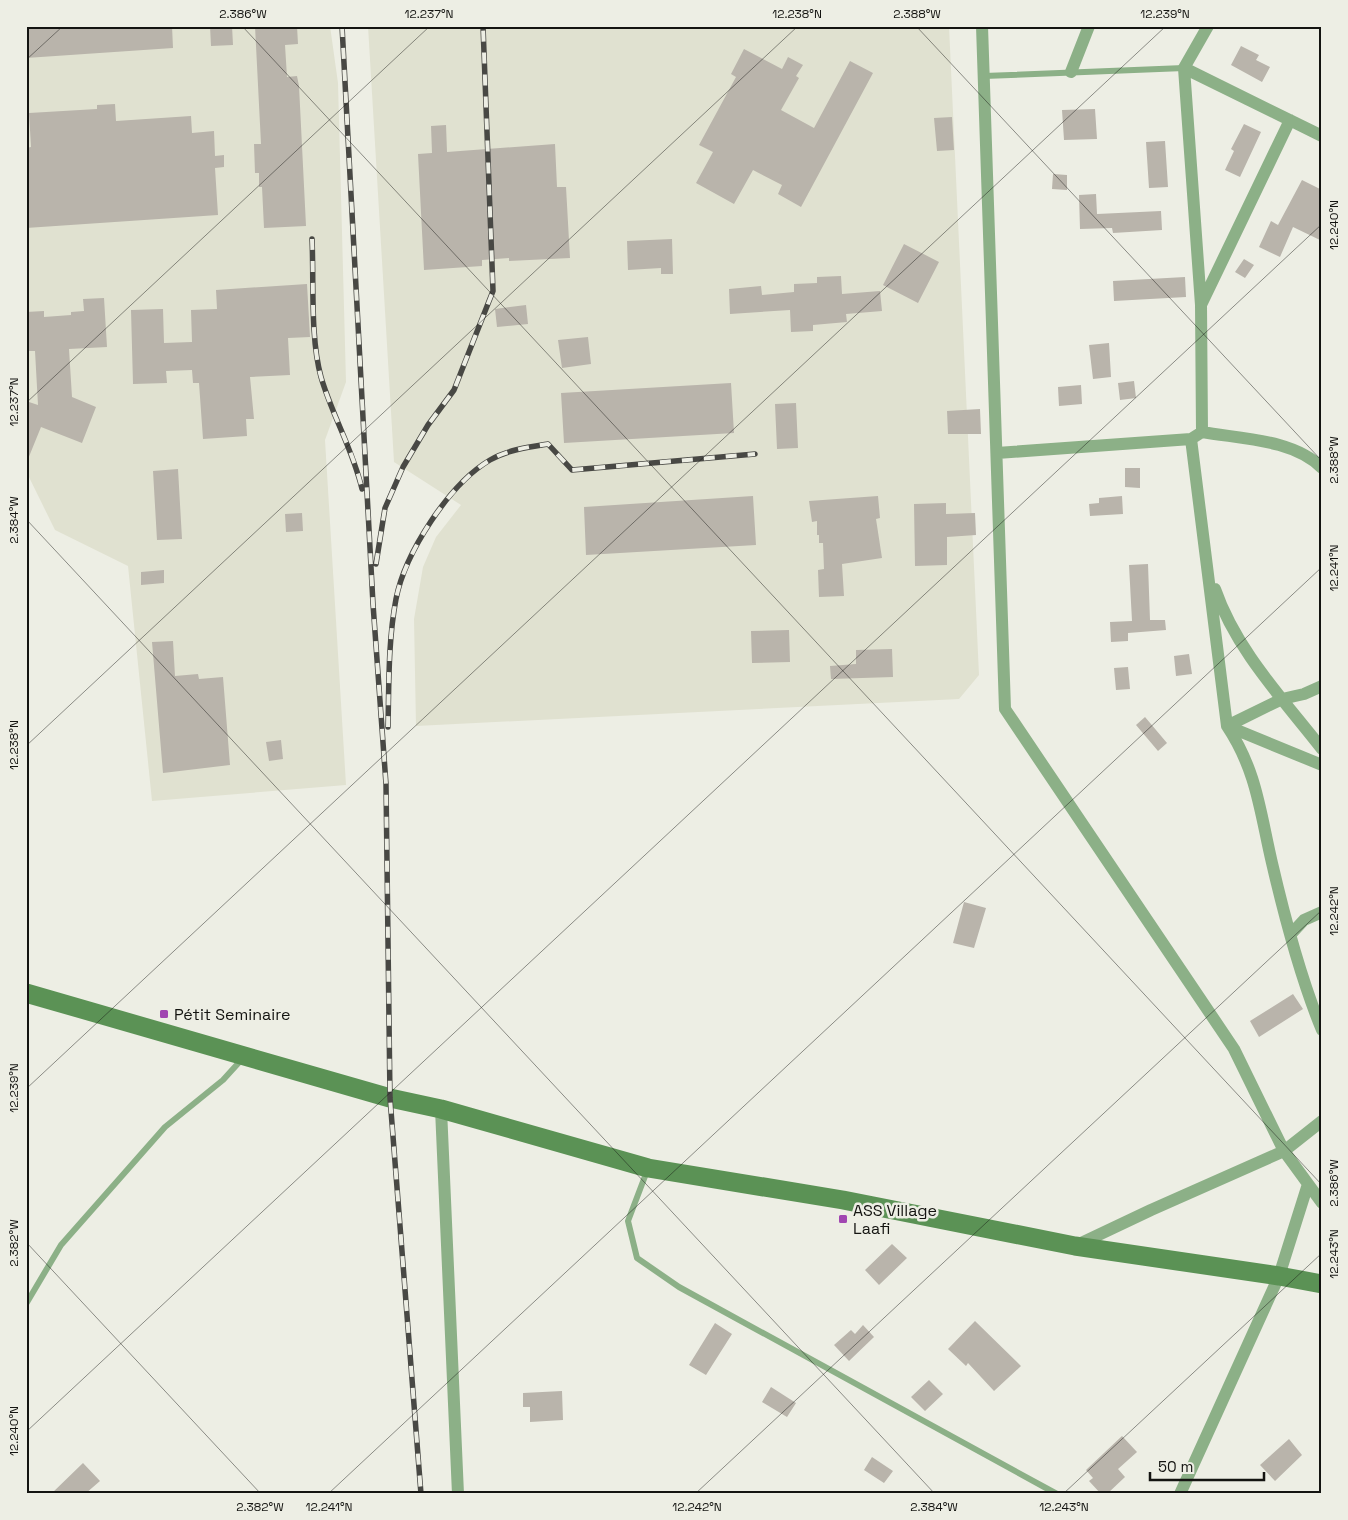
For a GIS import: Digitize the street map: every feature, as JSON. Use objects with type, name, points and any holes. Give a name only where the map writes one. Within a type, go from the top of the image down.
[{"type":"street","points":[[982,26],[1006,710],[1234,1049],[1284,1151],[1322,1203]]},
{"type":"street","points":[[1071,72],[1089,26]]},
{"type":"street","points":[[1208,26],[1184,68],[1201,305],[1197,436],[1205,551],[1227,726],[1238,743],[1256,785],[1277,884],[1310,1003],[1322,1030]]},
{"type":"street","points":[[1184,68],[1322,136]]},
{"type":"street","points":[[1201,305],[1290,120]]},
{"type":"street","points":[[997,453],[1197,436],[1270,443],[1311,457],[1322,468]]},
{"type":"street","points":[[1205,551],[1222,607],[1233,630],[1282,699],[1322,749]]},
{"type":"street","points":[[1227,726],[1282,699],[1304,694],[1322,686]]},
{"type":"street","points":[[1227,726],[1322,765]]},
{"type":"street","points":[[1291,934],[1304,920],[1322,912]]},
{"type":"street","points":[[26,993],[390,1098],[441,1109],[648,1168],[843,1200],[1076,1246],[1322,1284]]},
{"type":"street","points":[[441,1109],[458,1494]]},
{"type":"street","points":[[1076,1246],[1151,1210],[1284,1151],[1322,1121]]},
{"type":"street","points":[[1180,1494],[1279,1276],[1308,1184]]},
{"type":"lane","points":[[984,76],[1184,68]]},
{"type":"lane","points":[[26,1304],[61,1246],[164,1127],[223,1080],[245,1055]]},
{"type":"lane","points":[[648,1168],[628,1221],[637,1258],[679,1288],[1058,1494]]},
{"type":"shaded area","points":[[26,26],[330,26],[338,83],[346,382],[325,440],[346,785],[152,801],[128,566],[55,530],[26,471]]},
{"type":"shaded area","points":[[368,26],[949,26],[979,675],[959,699],[416,726],[414,619],[423,567],[436,537],[461,505],[394,462]]},
{"type":"building","points":[[26,26],[172,26],[173,48],[26,58]]},
{"type":"building","points":[[210,26],[232,26],[233,45],[211,46]]},
{"type":"building","points":[[255,26],[297,26],[298,44],[285,45],[287,77],[297,76],[299,86],[306,226],[264,228],[262,187],[259,187],[259,173],[255,173],[254,144],[261,144]]},
{"type":"building","points":[[1241,46],[1259,55],[1256,60],[1270,67],[1262,82],[1231,65]]},
{"type":"building","points":[[744,49],[782,69],[788,57],[803,65],[796,76],[799,78],[781,110],[814,128],[850,61],[873,73],[801,207],[778,194],[782,185],[753,170],[734,204],[696,183],[713,152],[699,145],[736,77],[731,74]]},
{"type":"building","points":[[115,104],[116,121],[191,116],[192,133],[214,131],[215,156],[224,155],[224,167],[215,168],[218,215],[26,228],[26,148],[31,147],[29,113],[97,109],[97,105]]},
{"type":"building","points":[[1095,109],[1097,139],[1064,140],[1062,110]]},
{"type":"building","points":[[952,117],[954,150],[937,151],[934,118]]},
{"type":"building","points":[[1244,124],[1261,132],[1240,177],[1225,170],[1234,151],[1231,149]]},
{"type":"building","points":[[446,125],[447,152],[555,144],[557,187],[566,187],[570,258],[509,261],[509,258],[482,260],[482,266],[424,270],[418,154],[432,153],[431,126]]},
{"type":"building","points":[[1165,141],[1168,187],[1149,188],[1146,142]]},
{"type":"building","points":[[1053,174],[1067,175],[1067,190],[1052,189]]},
{"type":"building","points":[[1302,180],[1322,190],[1322,241],[1293,227],[1280,257],[1259,247],[1271,221],[1278,225]]},
{"type":"building","points":[[1096,194],[1097,214],[1161,211],[1162,230],[1113,233],[1112,228],[1080,229],[1079,195]]},
{"type":"building","points":[[672,239],[673,274],[661,274],[661,268],[628,270],[627,241]]},
{"type":"building","points":[[904,244],[939,262],[918,303],[883,285]]},
{"type":"building","points":[[1244,259],[1254,265],[1245,278],[1235,272]]},
{"type":"building","points":[[841,276],[842,294],[880,291],[882,311],[846,314],[847,322],[813,325],[813,331],[791,332],[790,310],[730,314],[729,289],[761,286],[762,295],[794,292],[794,284],[817,283],[817,277]]},
{"type":"building","points":[[1185,277],[1186,297],[1114,301],[1113,281]]},
{"type":"building","points":[[307,284],[310,337],[288,338],[290,375],[250,377],[254,419],[246,419],[247,436],[203,439],[199,383],[193,383],[192,370],[166,371],[167,383],[133,384],[131,310],[163,309],[164,343],[192,342],[191,310],[217,309],[216,290]]},
{"type":"building","points":[[104,298],[107,347],[69,349],[72,397],[96,407],[82,443],[41,427],[26,464],[26,401],[38,405],[35,351],[26,351],[26,312],[44,311],[44,317],[71,315],[71,312],[84,311],[83,299]]},
{"type":"building","points":[[526,305],[528,324],[497,327],[495,309]]},
{"type":"building","points":[[588,337],[591,364],[562,368],[558,340]]},
{"type":"building","points":[[1109,343],[1111,377],[1093,379],[1089,345]]},
{"type":"building","points":[[1134,381],[1136,398],[1120,400],[1118,383]]},
{"type":"building","points":[[731,383],[734,433],[564,443],[561,393]]},
{"type":"building","points":[[1081,385],[1082,404],[1059,406],[1058,387]]},
{"type":"building","points":[[796,403],[798,448],[777,449],[775,404]]},
{"type":"building","points":[[980,409],[981,434],[948,434],[947,411]]},
{"type":"building","points":[[1125,468],[1140,468],[1140,488],[1125,487]]},
{"type":"building","points":[[178,469],[182,539],[157,540],[153,471]]},
{"type":"building","points":[[753,496],[756,545],[586,555],[584,507]]},
{"type":"building","points":[[878,496],[880,518],[876,519],[882,558],[842,564],[844,596],[819,597],[818,570],[824,569],[823,543],[819,543],[817,521],[812,522],[809,501]]},
{"type":"building","points":[[1122,496],[1123,514],[1090,516],[1089,504],[1099,503],[1099,498]]},
{"type":"building","points":[[946,503],[946,514],[975,513],[976,535],[947,537],[947,565],[915,566],[914,504]]},
{"type":"building","points":[[302,513],[303,531],[286,532],[285,514]]},
{"type":"building","points":[[1148,564],[1150,620],[1165,620],[1166,630],[1128,633],[1128,641],[1111,642],[1110,622],[1132,621],[1129,565]]},
{"type":"building","points":[[164,570],[164,583],[141,585],[141,572]]},
{"type":"building","points":[[789,630],[790,662],[752,663],[751,631]]},
{"type":"building","points":[[173,641],[175,676],[198,674],[199,679],[223,677],[230,765],[163,773],[152,642]]},
{"type":"building","points":[[892,649],[893,677],[831,679],[830,666],[856,664],[856,650]]},
{"type":"building","points":[[1189,654],[1192,674],[1176,676],[1174,656]]},
{"type":"building","points":[[1128,667],[1130,689],[1116,690],[1114,668]]},
{"type":"building","points":[[1145,717],[1167,743],[1158,751],[1136,725]]},
{"type":"building","points":[[281,740],[283,759],[269,761],[266,742]]},
{"type":"building","points":[[964,902],[986,908],[974,948],[953,943]]},
{"type":"building","points":[[1293,994],[1303,1009],[1259,1037],[1250,1021]]},
{"type":"building","points":[[892,1244],[907,1258],[879,1285],[865,1270]]},
{"type":"building","points":[[975,1321],[1021,1366],[994,1391],[968,1363],[966,1366],[948,1349]]},
{"type":"building","points":[[715,1323],[732,1334],[706,1375],[689,1365]]},
{"type":"building","points":[[863,1325],[874,1337],[849,1361],[834,1345],[851,1330],[855,1334]]},
{"type":"building","points":[[929,1380],[943,1394],[925,1411],[911,1397]]},
{"type":"building","points":[[771,1387],[796,1403],[787,1417],[762,1402]]},
{"type":"building","points":[[562,1391],[563,1420],[530,1422],[530,1407],[523,1407],[523,1393]]},
{"type":"building","points":[[1122,1436],[1137,1452],[1118,1469],[1125,1477],[1107,1494],[1101,1494],[1089,1481],[1093,1478],[1086,1470]]},
{"type":"building","points":[[1289,1439],[1302,1455],[1275,1481],[1260,1465]]},
{"type":"building","points":[[872,1457],[893,1471],[884,1483],[864,1470]]},
{"type":"building","points":[[83,1463],[100,1481],[85,1494],[51,1494]]},
{"type":"railway","points":[[342,26],[373,604],[386,784],[390,1098],[421,1494]]},
{"type":"railway","points":[[376,564],[385,508],[403,467],[428,425],[454,390],[493,291],[483,26]]},
{"type":"railway","points":[[312,239],[315,344],[321,377],[353,460],[362,489]]},
{"type":"railway","points":[[388,727],[389,663],[396,599],[401,581],[409,561],[431,521],[459,485],[475,471],[490,460],[504,454],[518,449],[548,444],[572,470],[755,454]]},
{"type":"place","name":"Pétit Seminaire","points":[[164,1014]]},
{"type":"place","name":"ASS Village Laafi","points":[[843,1219]]}]
